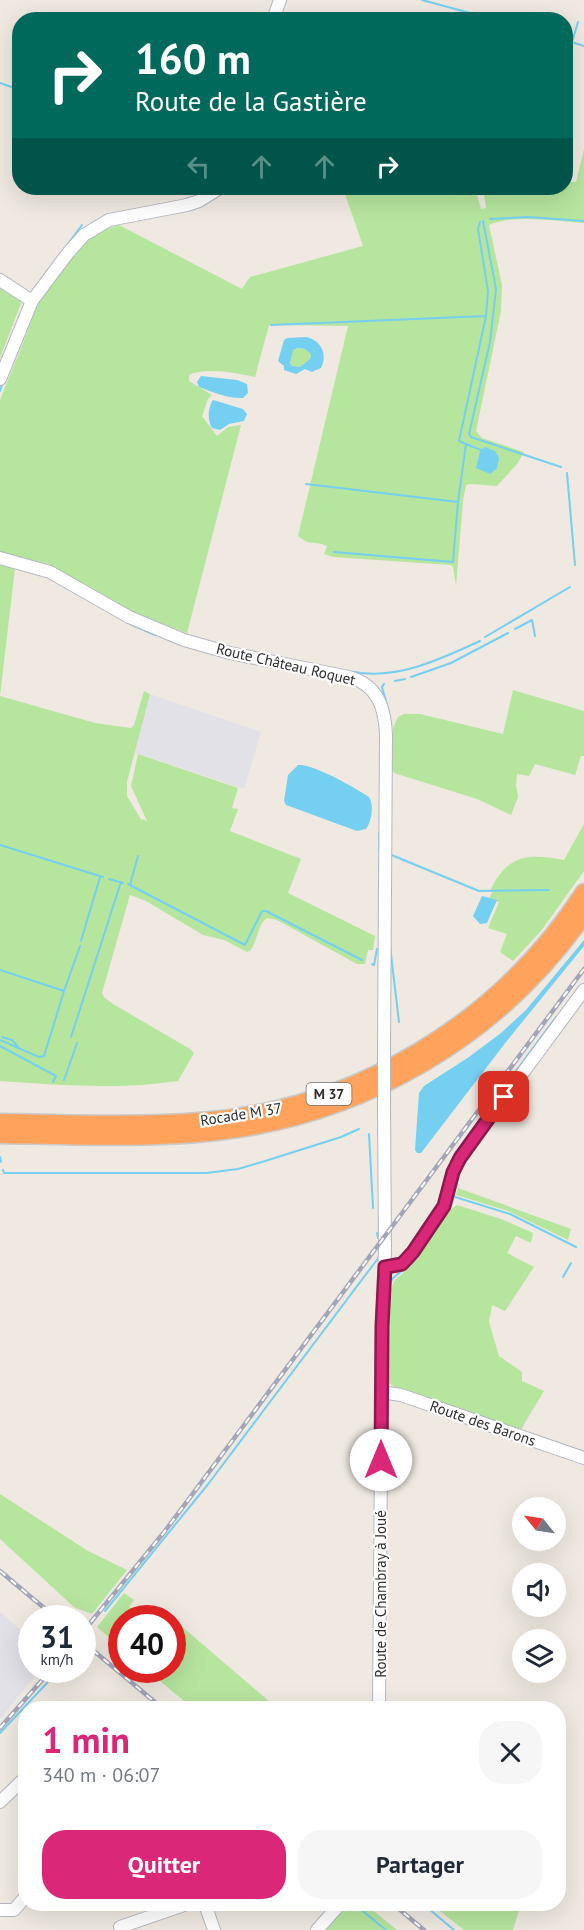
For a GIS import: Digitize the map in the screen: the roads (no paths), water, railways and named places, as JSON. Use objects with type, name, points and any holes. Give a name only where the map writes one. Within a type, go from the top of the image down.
[{"type":"highway","name":"Rocade M 37","points":[[0,1122],[128,1123],[207,1120],[275,1110],[349,1087],[411,1056],[450,1032],[478,1011],[531,961],[584,892]]},
{"type":"highway","name":"Rocade M 37","points":[[0,1135],[201,1134],[263,1125],[339,1104],[383,1086],[411,1071],[476,1028],[534,976],[584,915]]},
{"type":"street","points":[[0,378],[32,301],[72,248],[91,229],[109,220],[187,205],[209,195]]},
{"type":"street","points":[[0,280],[32,301]]},
{"type":"street","name":"Route Château Roquet","points":[[0,558],[50,572],[129,617],[184,640],[241,655],[349,677],[362,681],[374,691],[382,707],[385,724],[384,1047]]},
{"type":"street","points":[[385,1267],[402,1264],[413,1252],[444,1206],[453,1172],[460,1158],[584,990]]},
{"type":"street","name":"Route de Chambray à Joué","points":[[379,1701],[382,1299],[385,1267],[384,1047]]},
{"type":"street","name":"Route des Barons","points":[[381,1392],[401,1395],[584,1458]]},
{"type":"street","points":[[0,1802],[18,1785]]},
{"type":"street","points":[[0,1910],[14,1910],[18,1905]]},
{"type":"street","points":[[121,1930],[120,1927],[167,1911]]},
{"type":"street","points":[[208,1911],[214,1930]]},
{"type":"street","points":[[317,1930],[334,1911]]},
{"type":"water","points":[[306,337],[316,341],[322,348],[324,358],[321,368],[312,372],[305,369],[296,374],[284,370],[284,366],[278,361],[284,340]],"holes":[[[305,349],[311,354],[310,359],[300,367],[292,366],[290,363],[293,350]]]},
{"type":"water","points":[[201,376],[237,380],[247,384],[248,393],[243,398],[237,398],[215,393],[199,387],[197,382]]},
{"type":"water","points":[[213,400],[243,409],[247,414],[244,421],[229,424],[220,430],[212,428],[209,414]]},
{"type":"water","points":[[485,447],[495,451],[499,458],[497,468],[490,474],[476,468],[480,451]]},
{"type":"water","points":[[298,765],[305,765],[323,772],[369,797],[372,813],[366,829],[357,831],[286,805],[284,801],[288,775]]},
{"type":"water","points":[[482,896],[497,900],[487,923],[480,924],[473,916]]},
{"type":"water","points":[[584,940],[584,946],[506,1042],[421,1153],[417,1153],[415,1150],[419,1093],[424,1086],[501,1033],[526,1010]]},
{"type":"waterway","points":[[422,0],[466,12]]},
{"type":"waterway","points":[[573,39],[578,22]]},
{"type":"waterway","points":[[573,42],[584,46]]},
{"type":"waterway","points":[[0,83],[12,87]]},
{"type":"waterway","points":[[490,219],[528,217],[584,221]]},
{"type":"waterway","points":[[483,221],[496,289],[490,342],[469,434],[471,437],[561,467]]},
{"type":"waterway","points":[[466,444],[459,441],[486,316],[488,291],[478,229],[480,222]]},
{"type":"waterway","points":[[64,249],[82,225]]},
{"type":"waterway","points":[[271,325],[486,316]]},
{"type":"waterway","points":[[0,391],[3,382]]},
{"type":"waterway","points":[[334,552],[453,562],[466,444],[481,450]]},
{"type":"waterway","points":[[567,473],[575,565]]},
{"type":"waterway","points":[[306,484],[458,502]]},
{"type":"waterway","points":[[28,560],[43,564]]},
{"type":"waterway","points":[[485,637],[570,587]]},
{"type":"waterway","points":[[515,629],[532,620],[535,636]]},
{"type":"waterway","points":[[130,624],[155,635]]},
{"type":"waterway","points":[[411,677],[451,663],[508,633]]},
{"type":"waterway","points":[[354,672],[370,674],[402,670],[434,661],[480,641]]},
{"type":"waterway","points":[[395,681],[405,679]]},
{"type":"waterway","points":[[384,684],[382,687],[389,712]]},
{"type":"waterway","points":[[379,833],[379,853]]},
{"type":"waterway","points":[[0,845],[103,877]]},
{"type":"waterway","points":[[389,854],[479,891],[549,890]]},
{"type":"waterway","points":[[130,885],[138,856]]},
{"type":"waterway","points":[[379,863],[379,872]]},
{"type":"waterway","points":[[81,941],[100,877]]},
{"type":"waterway","points":[[109,879],[123,883]]},
{"type":"waterway","points":[[71,1037],[121,882]]},
{"type":"waterway","points":[[128,884],[245,945],[262,911],[266,911],[362,960]]},
{"type":"waterway","points":[[379,928],[379,940]]},
{"type":"waterway","points":[[64,991],[80,946]]},
{"type":"waterway","points":[[390,946],[399,1022]]},
{"type":"waterway","points":[[372,964],[374,965],[377,949]]},
{"type":"waterway","points":[[0,970],[64,991],[44,1056],[39,1057],[0,1040]]},
{"type":"waterway","points":[[456,1152],[556,1017]]},
{"type":"waterway","points":[[2,1037],[12,1040],[19,1048]]},
{"type":"waterway","points":[[64,1080],[77,1043]]},
{"type":"waterway","points":[[0,1046],[56,1076],[53,1082]]},
{"type":"waterway","points":[[3,1170],[4,1173],[206,1173],[238,1169],[341,1137],[359,1129]]},
{"type":"waterway","points":[[369,1134],[373,1208]]},
{"type":"waterway","points":[[0,1157],[1,1162]]},
{"type":"waterway","points":[[453,1194],[455,1197],[510,1214],[576,1247]]},
{"type":"waterway","points":[[377,1233],[378,1238]]},
{"type":"waterway","points":[[105,1611],[209,1483],[379,1257]]},
{"type":"waterway","points":[[563,1277],[571,1263]]},
{"type":"waterway","points":[[389,1285],[393,1278],[408,1266]]},
{"type":"waterway","points":[[30,1701],[47,1683]]},
{"type":"waterway","points":[[0,1733],[18,1714]]},
{"type":"waterway","points":[[363,1911],[386,1930]]},
{"type":"waterway","points":[[431,1911],[454,1930]]},
{"type":"railway","points":[[96,1616],[165,1531],[584,969]]},
{"type":"railway","points":[[0,1571],[41,1605]]},
{"type":"railway","points":[[96,1653],[154,1701]]},
{"type":"railway","points":[[24,1701],[40,1683]]},
{"type":"railway","points":[[0,1728],[18,1708]]},
{"type":"railway","points":[[401,1911],[424,1930]]}]
